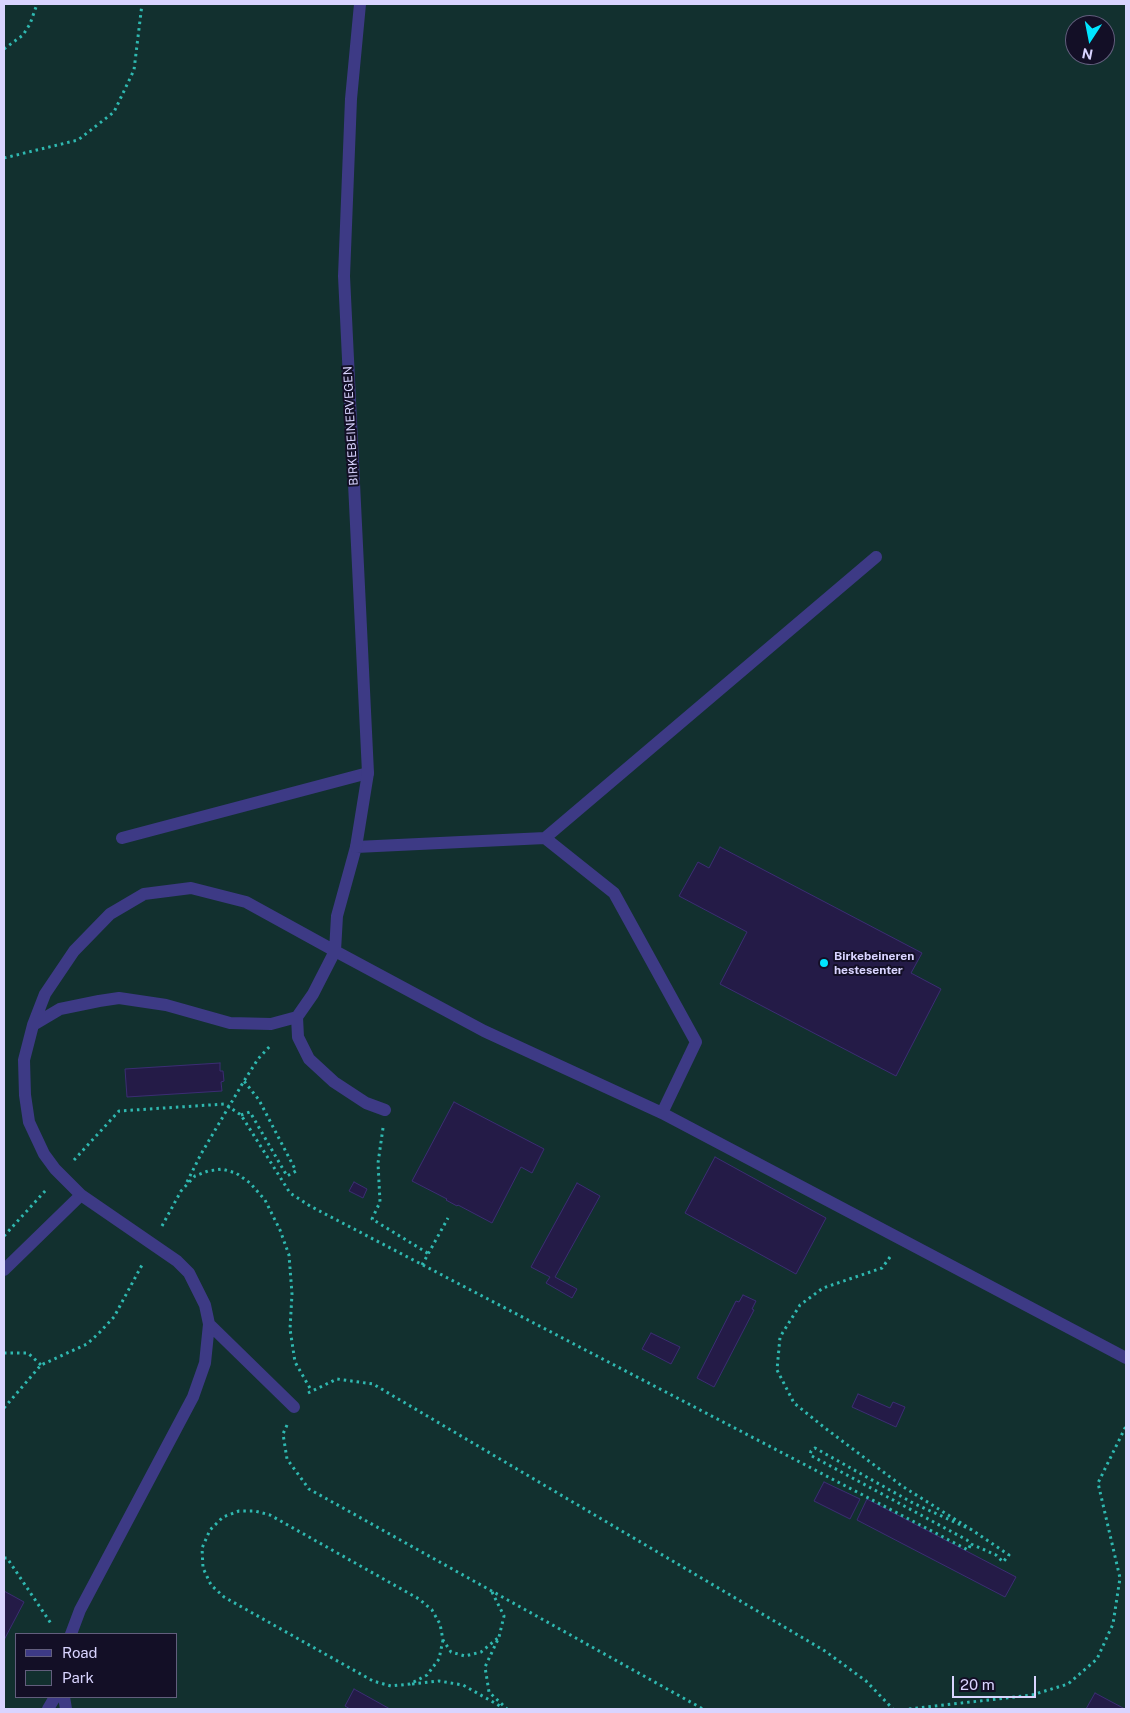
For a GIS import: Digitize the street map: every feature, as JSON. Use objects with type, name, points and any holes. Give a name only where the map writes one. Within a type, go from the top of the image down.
[{"type":"street","name":"BIRKEBEINERVEGEN","points":[[335,951],[337,916],[356,847],[368,774],[344,276],[351,99],[360,4]]},
{"type":"street","points":[[356,847],[545,838],[876,557]]},
{"type":"street","points":[[122,838],[368,774]]},
{"type":"street","points":[[545,838],[614,893],[696,1042],[662,1113]]},
{"type":"street","points":[[71,1633],[80,1610],[193,1397],[205,1363],[209,1324],[205,1305],[189,1273],[177,1261],[81,1194],[55,1169],[44,1154],[29,1122],[25,1095],[24,1060],[33,1025],[45,994],[74,951],[110,914],[144,894],[191,888],[246,902],[484,1031],[662,1113],[1126,1358]]},
{"type":"street","points":[[335,951],[313,994],[297,1017],[298,1037],[309,1058],[334,1082],[366,1103],[385,1110]]},
{"type":"street","points":[[33,1025],[60,1009],[119,998],[166,1005],[230,1023],[270,1024],[297,1017]]},
{"type":"street","points":[[4,1270],[81,1194]]},
{"type":"street","points":[[209,1324],[294,1406]]},
{"type":"street","points":[[48,1709],[54,1698]]},
{"type":"path","points":[[4,49],[23,34],[30,24],[38,4]]},
{"type":"path","points":[[4,158],[78,140],[114,112],[134,70],[142,4]]},
{"type":"path","points":[[181,1191],[258,1059],[297,1017]]},
{"type":"path","points":[[241,1115],[250,1112],[287,1176],[296,1171],[258,1100],[244,1081]]},
{"type":"path","points":[[68,1166],[119,1110],[225,1104],[241,1115],[290,1193],[310,1206],[959,1546],[968,1550],[972,1544]]},
{"type":"path","points":[[385,1110],[378,1163],[380,1202],[372,1219],[429,1254]]},
{"type":"path","points":[[186,1184],[195,1176],[208,1171],[222,1169],[236,1173],[250,1183],[265,1200],[280,1230],[289,1255],[292,1294],[290,1329],[295,1362],[311,1390]]},
{"type":"path","points":[[4,1236],[48,1188]]},
{"type":"path","points":[[422,1266],[448,1218]]},
{"type":"path","points":[[902,1240],[882,1268],[823,1288],[800,1305],[780,1338],[777,1370],[794,1403],[817,1422],[902,1486],[972,1530],[1009,1556],[1003,1562],[996,1555],[972,1544],[810,1455],[811,1451],[816,1448],[913,1503],[972,1530]]},
{"type":"path","points":[[4,1408],[41,1365],[87,1344],[114,1317],[125,1295]]},
{"type":"path","points":[[4,1353],[28,1353],[41,1365]]},
{"type":"path","points":[[703,1709],[309,1489],[287,1459],[283,1434],[294,1406],[311,1390],[337,1379],[373,1384],[825,1651],[866,1681],[893,1709]]},
{"type":"path","points":[[909,1709],[1032,1694],[1068,1684],[1097,1659],[1113,1624],[1120,1578],[1098,1484],[1126,1426]]},
{"type":"path","points":[[410,1684],[427,1675],[439,1659],[443,1640],[440,1624],[432,1610],[419,1599],[270,1515],[256,1511],[239,1511],[224,1517],[210,1530],[202,1548],[203,1568],[211,1585],[224,1597],[373,1680],[391,1686],[439,1681],[463,1685],[505,1708]]},
{"type":"path","points":[[4,1558],[7,1558],[53,1627]]},
{"type":"path","points":[[492,1592],[504,1616],[499,1636],[485,1667],[489,1692],[505,1708]]},
{"type":"path","points":[[443,1640],[451,1652],[465,1656],[481,1652],[499,1636]]},
{"type":"green space","points":[[4,4],[1126,4],[1126,1709],[4,1709]]},
{"type":"building","name":"Birkebeineren hestesenter","points":[[720,847],[922,953],[911,973],[941,989],[896,1076],[720,984],[747,932],[679,896],[698,862],[709,868]]},
{"type":"building","points":[[220,1063],[220,1071],[223,1071],[224,1081],[221,1082],[222,1091],[127,1097],[125,1069]]},
{"type":"building","points":[[454,1102],[544,1149],[532,1173],[521,1167],[492,1223],[412,1181]]},
{"type":"building","points":[[715,1157],[826,1218],[796,1274],[685,1213]]},
{"type":"building","points":[[354,1182],[367,1189],[363,1198],[349,1191]]},
{"type":"building","points":[[577,1183],[600,1196],[555,1277],[577,1289],[572,1298],[546,1283],[550,1277],[531,1267]]},
{"type":"building","points":[[743,1295],[756,1301],[752,1309],[754,1310],[714,1387],[697,1378],[736,1301],[739,1302]]},
{"type":"building","points":[[651,1333],[680,1347],[671,1364],[642,1349]]},
{"type":"building","points":[[858,1394],[890,1408],[893,1402],[905,1407],[896,1427],[852,1407]]},
{"type":"building","points":[[824,1482],[860,1499],[850,1519],[814,1501]]},
{"type":"building","points":[[867,1499],[1016,1577],[1005,1597],[857,1520]]},
{"type":"building","points":[[4,1591],[24,1602],[4,1640]]},
{"type":"building","points":[[354,1689],[390,1709],[350,1709],[345,1706]]},
{"type":"building","points":[[1095,1693],[1125,1709],[1086,1709]]},
{"type":"place","name":"Birkebeineren hestesenter","points":[[824,963]]}]
